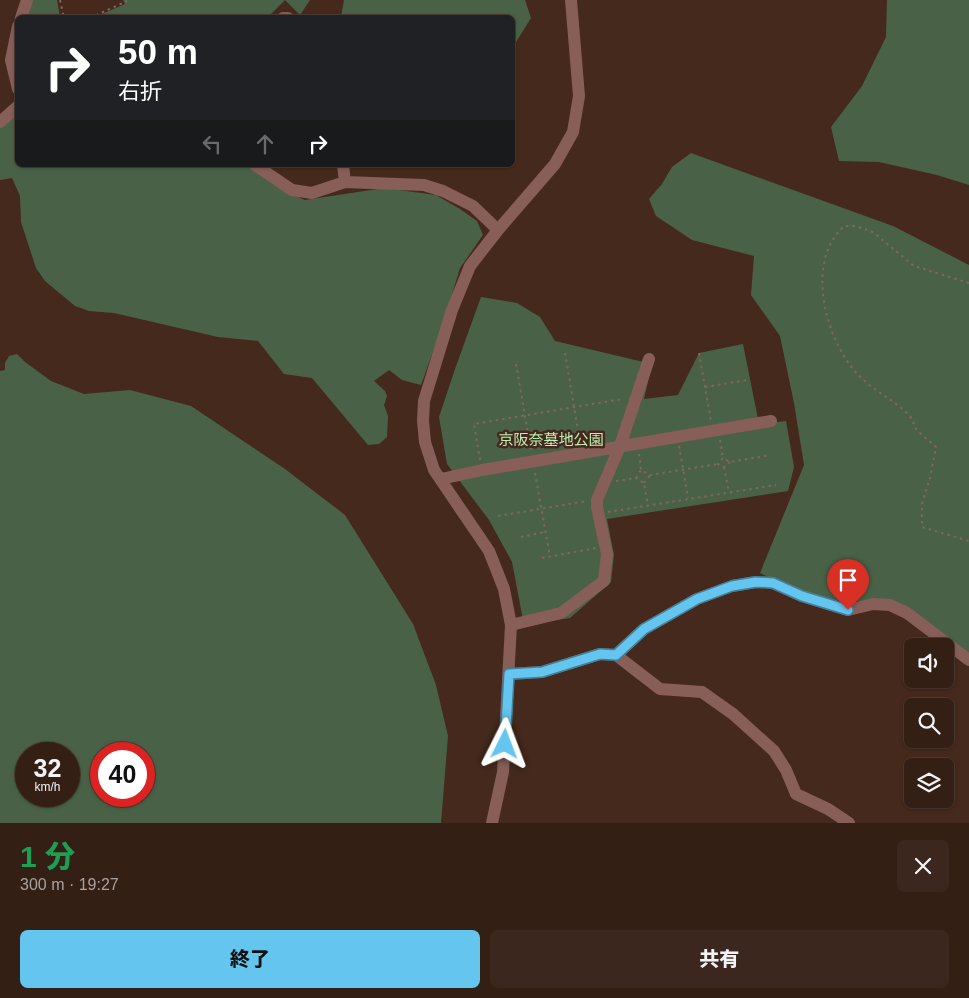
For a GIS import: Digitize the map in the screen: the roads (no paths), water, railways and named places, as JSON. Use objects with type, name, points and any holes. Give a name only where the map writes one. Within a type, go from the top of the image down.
[{"type":"street","points":[[22,15],[27,0]]},
{"type":"street","points":[[492,823],[503,772],[511,625],[504,589],[489,551],[434,470],[425,442],[424,401],[452,310],[470,266],[498,230],[555,164],[573,132],[579,96],[571,0]]},
{"type":"street","points":[[15,41],[11,60],[15,77]]},
{"type":"street","points":[[0,122],[15,109]]},
{"type":"street","points":[[258,167],[292,190],[312,193],[345,182],[424,185],[473,206],[498,230]]},
{"type":"street","points":[[343,167],[345,182]]},
{"type":"street","points":[[511,625],[561,613],[604,581],[608,554],[597,500],[620,446],[649,360]]},
{"type":"street","points":[[441,479],[482,470],[771,421]]},
{"type":"street","points":[[616,655],[644,629],[697,599],[732,586],[756,582],[773,583],[802,596],[848,610],[873,604],[890,605],[907,613],[969,660]]},
{"type":"street","points":[[509,674],[542,672],[600,654],[616,655],[660,689],[702,692],[733,714],[774,751],[786,770],[796,794],[828,809],[849,823]]},
{"type":"park label","name":"京阪奈墓地公園","points":[[551,440]]}]
